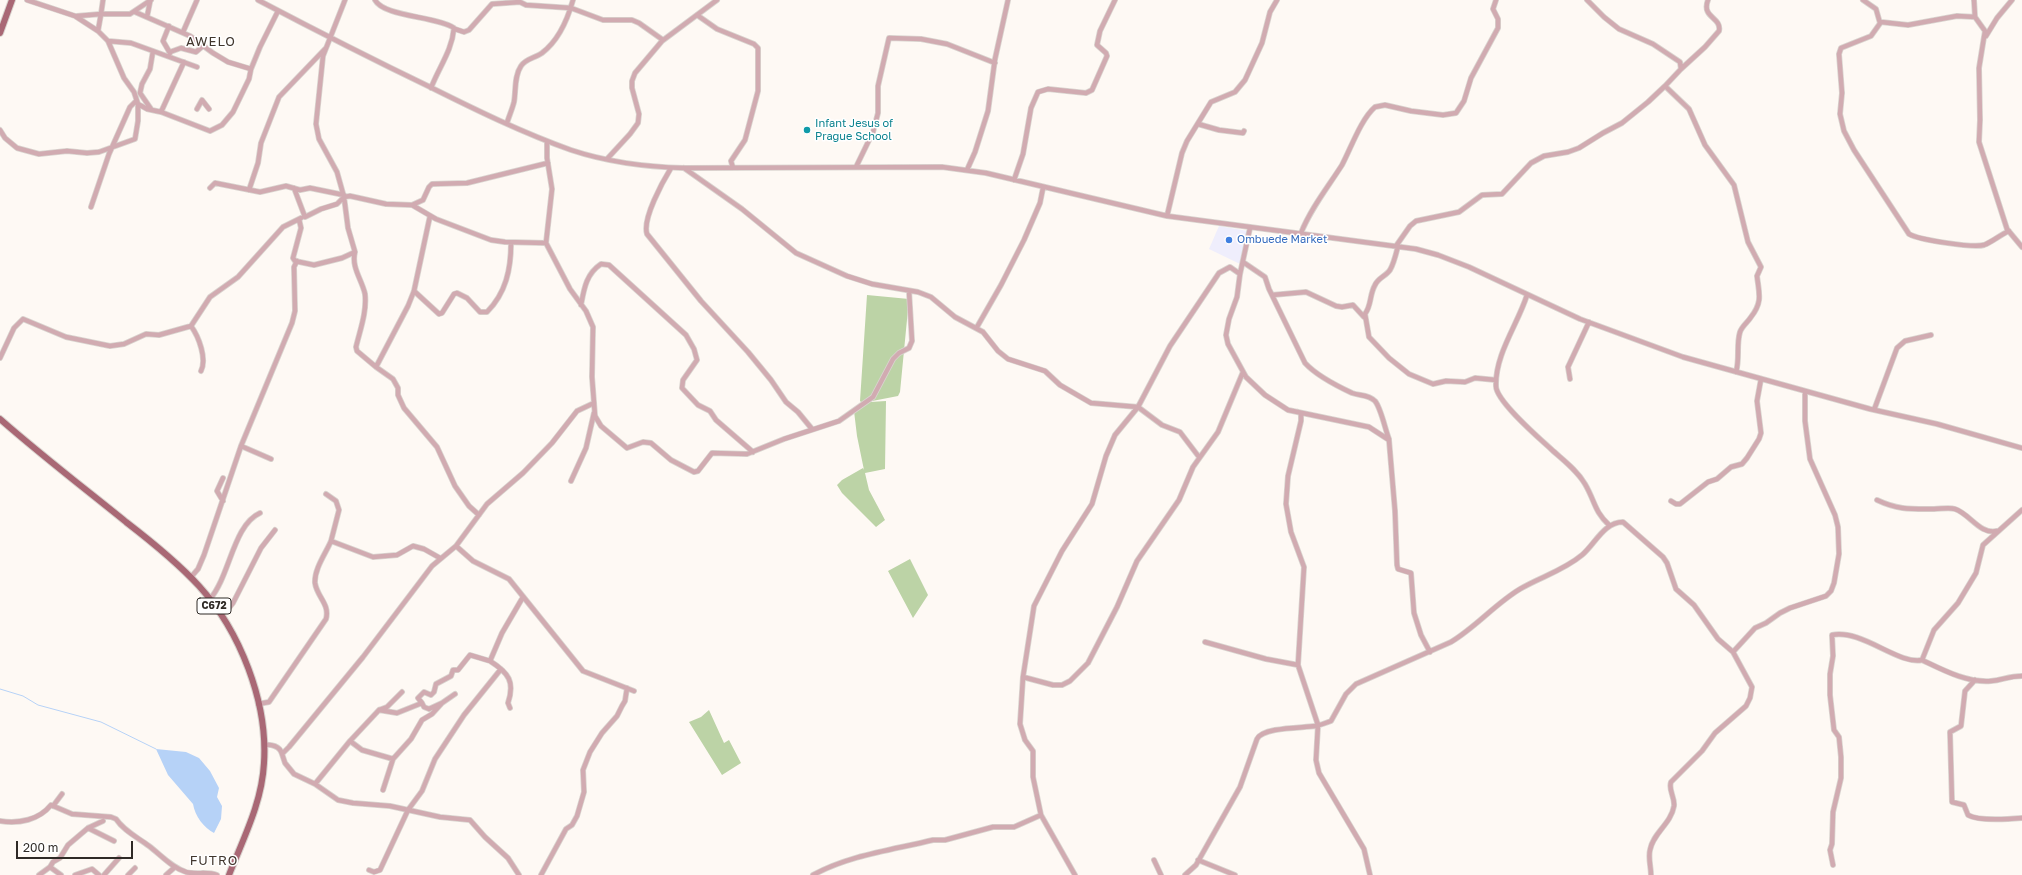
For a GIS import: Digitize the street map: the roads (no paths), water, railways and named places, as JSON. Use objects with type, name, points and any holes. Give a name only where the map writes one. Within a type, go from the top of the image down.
[{"type":"main road","points":[[0,33],[12,0]]},
{"type":"main road","name":"C672","points":[[0,419],[180,565],[210,599],[235,638],[248,669],[258,704],[264,745],[264,764],[254,813],[229,875]]},
{"type":"street","points":[[0,130],[5,138],[17,148],[39,154],[67,151],[87,153],[101,151],[132,142],[136,138],[138,121],[137,102],[134,92],[124,78],[108,41],[98,31],[75,16],[27,0]]},
{"type":"street","points":[[98,31],[103,0]]},
{"type":"street","points":[[183,32],[197,0]]},
{"type":"street","points":[[258,0],[329,38],[430,88],[547,141],[572,150],[607,159],[671,168],[942,167],[967,170],[1014,180],[1043,188],[1117,203],[1167,216],[1422,250],[1450,259],[1589,322],[1676,354],[1874,410],[1936,424],[2022,448]]},
{"type":"street","points":[[345,0],[326,49],[322,67],[316,128],[321,143],[336,168],[344,196],[348,228],[355,252],[353,259],[365,294],[365,309],[356,347],[357,352],[393,379],[398,388],[398,395],[404,408],[437,447],[455,486],[469,506],[479,515]]},
{"type":"street","points":[[375,0],[382,8],[436,21],[464,32],[469,30],[494,4],[520,2],[526,4],[571,8],[603,20],[625,19],[635,21],[663,40]]},
{"type":"street","points":[[507,123],[513,106],[520,66],[526,61],[541,54],[549,46],[563,25],[573,0]]},
{"type":"street","points":[[607,159],[638,123],[639,116],[632,88],[633,77],[663,40],[717,0]]},
{"type":"street","points":[[967,170],[975,152],[988,111],[995,63],[1008,0]]},
{"type":"street","points":[[1014,180],[1023,154],[1031,108],[1038,92],[1048,89],[1088,93],[1092,90],[1107,56],[1106,53],[1097,45],[1098,38],[1115,0]]},
{"type":"street","points":[[1167,216],[1183,150],[1211,102],[1235,92],[1245,80],[1262,43],[1270,12],[1277,0]]},
{"type":"street","points":[[1301,233],[1373,108],[1378,105],[1385,105],[1411,111],[1450,115],[1456,113],[1461,108],[1471,78],[1498,28],[1498,19],[1493,9],[1496,0]]},
{"type":"street","points":[[1586,0],[1619,29],[1637,36],[1672,55],[1680,62],[1681,69]]},
{"type":"street","points":[[1364,317],[1371,304],[1371,294],[1374,286],[1380,278],[1389,271],[1397,246],[1410,226],[1416,221],[1459,212],[1482,195],[1501,195],[1531,163],[1544,156],[1568,152],[1579,148],[1600,134],[1622,123],[1665,86],[1705,47],[1719,31],[1719,25],[1707,12],[1706,5],[1708,0]]},
{"type":"street","points":[[1863,0],[1876,9],[1880,23],[1871,36],[1844,46],[1840,50],[1842,93],[1841,124],[1854,150],[1869,171],[1902,225],[1913,236],[1977,246],[1983,245],[2009,231]]},
{"type":"street","points":[[1974,0],[1975,17],[1984,29],[1984,39],[1979,68],[1980,120],[1978,142],[2009,231],[2022,247]]},
{"type":"street","points":[[1984,39],[1992,24],[2012,0]]},
{"type":"street","points":[[75,16],[130,14],[150,1]]},
{"type":"street","points":[[147,17],[150,1]]},
{"type":"street","points":[[137,102],[200,128],[210,131],[215,130],[225,123],[233,112],[278,11]]},
{"type":"street","points":[[135,12],[183,32],[224,60],[251,69]]},
{"type":"street","points":[[697,15],[717,29],[754,44],[758,48],[758,92],[746,136],[740,150],[731,161],[733,168]]},
{"type":"street","points":[[1880,23],[1914,25],[1957,16],[1975,17]]},
{"type":"street","points":[[169,26],[163,41],[170,54]]},
{"type":"street","points":[[430,88],[437,72],[451,49],[454,29]]},
{"type":"street","points":[[856,167],[873,132],[878,113],[878,86],[889,38],[921,39],[947,44],[995,63]]},
{"type":"street","points":[[108,41],[129,42],[153,51],[170,54],[197,67]]},
{"type":"street","points":[[170,54],[181,48],[196,52],[204,45]]},
{"type":"street","points":[[249,190],[258,163],[261,143],[279,97],[326,49]]},
{"type":"street","points":[[151,109],[141,97],[140,93],[142,84],[150,69],[153,51]]},
{"type":"street","points":[[161,112],[184,62]]},
{"type":"street","points":[[1665,86],[1689,109],[1705,145],[1734,184],[1748,242],[1761,266],[1757,276],[1760,289],[1760,298],[1756,310],[1740,332],[1739,360],[1736,372]]},
{"type":"street","points":[[197,109],[202,100],[209,109]]},
{"type":"street","points":[[90,207],[112,147],[129,109],[137,102]]},
{"type":"street","points":[[1198,124],[1219,130],[1242,133],[1244,131]]},
{"type":"street","points":[[547,141],[548,163],[552,188],[546,243],[570,289],[591,321],[594,332],[592,364],[594,411],[586,448],[571,481]]},
{"type":"street","points":[[412,205],[424,199],[429,187],[432,184],[468,183],[548,163]]},
{"type":"street","points":[[671,168],[657,193],[647,225],[647,234],[701,301],[748,352],[771,380],[786,402],[798,412],[812,429]]},
{"type":"street","points":[[684,168],[742,209],[796,253],[853,278],[872,284],[931,297],[955,317],[977,327],[986,334],[995,348],[1005,357],[1045,371],[1060,385],[1085,400],[1102,405],[1138,407],[1162,425],[1180,432],[1199,457]]},
{"type":"street","points":[[210,188],[215,183],[266,192],[282,186],[302,190],[310,188],[390,204],[412,205],[430,216],[486,238],[511,243],[546,243]]},
{"type":"street","points":[[294,188],[305,217]]},
{"type":"street","points":[[977,327],[1024,240],[1040,203],[1043,188]]},
{"type":"street","points":[[0,358],[14,328],[23,319],[66,337],[110,346],[124,344],[146,334],[159,335],[192,326],[210,297],[238,277],[283,227],[321,209],[339,203],[344,196]]},
{"type":"street","points":[[376,367],[408,306],[414,291],[430,216]]},
{"type":"street","points":[[299,219],[301,228],[293,258],[297,262],[314,266],[342,258],[355,252]]},
{"type":"street","points":[[1250,228],[1240,274],[1237,297],[1229,319],[1226,335],[1228,344],[1243,372],[1250,382],[1265,396],[1288,410],[1369,427],[1389,440]]},
{"type":"street","points":[[414,291],[438,314],[442,313],[454,294],[457,293],[467,298],[480,312],[487,312],[506,284],[510,264],[511,243]]},
{"type":"street","points":[[190,577],[200,565],[241,446],[292,323],[295,311],[294,267],[297,262]]},
{"type":"street","points":[[1243,262],[1266,278],[1272,295],[1306,363],[1313,370],[1346,390],[1354,394],[1365,394],[1374,400],[1378,406],[1389,440],[1395,511],[1397,565],[1398,569],[1411,573],[1414,613],[1421,635],[1430,652]]},
{"type":"street","points":[[581,305],[585,285],[591,272],[602,264],[609,265],[685,333],[698,360],[682,382],[682,388],[698,405],[710,411],[716,420],[753,452]]},
{"type":"street","points":[[1074,875],[1041,815],[1033,777],[1033,751],[1025,740],[1020,724],[1023,677],[1034,606],[1062,551],[1092,504],[1106,456],[1115,435],[1138,407],[1170,346],[1192,316],[1215,278],[1223,269],[1230,267],[1240,274]]},
{"type":"street","points":[[594,411],[601,426],[624,447],[628,448],[639,443],[651,443],[671,460],[692,472],[698,471],[712,453],[740,455],[753,452],[812,429],[837,422],[870,400],[881,385],[893,359],[910,346],[912,341],[909,291]]},
{"type":"street","points":[[1272,295],[1307,292],[1336,306],[1342,307],[1353,304],[1364,317],[1370,339],[1398,365],[1413,376],[1433,384],[1446,381],[1465,382],[1475,378],[1496,380]]},
{"type":"street","points":[[1527,295],[1500,362],[1496,380],[1496,391],[1500,398],[1528,428],[1580,477],[1590,494],[1598,514],[1609,526]]},
{"type":"street","points":[[1570,379],[1568,367],[1589,322]]},
{"type":"street","points":[[192,326],[197,333],[200,345],[203,361],[201,371]]},
{"type":"street","points":[[1874,410],[1897,348],[1905,341],[1931,335]]},
{"type":"street","points":[[1023,677],[1053,685],[1062,685],[1070,682],[1088,663],[1117,607],[1137,561],[1179,500],[1190,471],[1199,457],[1212,443],[1218,432],[1243,372]]},
{"type":"street","points":[[1671,501],[1676,504],[1680,504],[1708,482],[1717,479],[1732,467],[1742,464],[1747,458],[1759,439],[1760,433],[1757,401],[1761,379]]},
{"type":"street","points":[[1733,652],[1755,628],[1790,608],[1826,596],[1831,591],[1834,583],[1839,554],[1839,532],[1835,514],[1810,458],[1805,422],[1805,391]]},
{"type":"street","points":[[282,754],[297,739],[317,711],[363,657],[415,587],[440,558],[456,546],[495,495],[523,473],[552,443],[577,411],[594,403]]},
{"type":"street","points":[[1297,411],[1301,414],[1301,421],[1288,476],[1286,504],[1291,532],[1304,567],[1298,665],[1318,725],[1316,760],[1319,773],[1364,849],[1370,875]]},
{"type":"street","points":[[241,446],[271,459]]},
{"type":"street","points":[[223,478],[217,491],[223,501]]},
{"type":"street","points":[[258,704],[269,702],[326,619],[326,605],[317,590],[315,583],[316,574],[331,541],[339,510],[336,501],[326,494]]},
{"type":"street","points":[[1877,500],[1889,506],[1900,508],[1956,509],[1967,514],[1986,530],[1993,532],[1999,531]]},
{"type":"street","points":[[1922,660],[1934,630],[1958,603],[1976,573],[1982,545],[2022,510]]},
{"type":"street","points":[[210,599],[220,586],[246,522],[260,513]]},
{"type":"street","points":[[1185,875],[1190,872],[1198,860],[1240,787],[1258,736],[1273,730],[1318,725],[1331,721],[1346,694],[1356,684],[1430,652],[1464,634],[1519,589],[1574,562],[1609,526],[1616,522],[1625,523],[1658,552],[1667,564],[1676,589],[1694,605],[1718,639],[1733,652],[1752,686],[1750,698],[1746,706],[1716,733],[1702,751],[1671,782],[1670,789],[1674,804],[1672,814],[1656,836],[1650,850],[1651,875]]},
{"type":"street","points":[[220,614],[229,608],[233,603],[261,548],[275,530]]},
{"type":"street","points":[[331,541],[373,557],[397,555],[414,546],[424,549],[440,558]]},
{"type":"street","points":[[456,546],[473,560],[507,577],[580,668],[589,674],[634,691]]},
{"type":"street","points":[[490,661],[502,633],[523,597]]},
{"type":"street","points":[[1832,865],[1830,850],[1832,844],[1834,802],[1841,778],[1839,737],[1834,730],[1830,695],[1830,674],[1833,656],[1832,635],[1857,638],[1907,658],[1922,660],[1955,675],[1975,680],[1992,681],[2009,676],[2022,676]]},
{"type":"street","points":[[1205,642],[1266,659],[1298,665]]},
{"type":"street","points":[[455,694],[442,703],[429,709],[424,707],[418,698],[424,692],[430,695],[434,692],[436,684],[451,676],[451,672],[458,670],[470,655],[490,661],[501,669],[512,686],[508,703],[510,708]]},
{"type":"street","points":[[369,870],[374,872],[380,870],[408,810],[422,791],[435,759],[464,715],[501,669]]},
{"type":"street","points":[[1975,680],[1965,691],[1961,726],[1950,732],[1952,802],[1964,805],[1968,815],[1972,818],[1986,818],[1992,820],[2022,818]]},
{"type":"street","points":[[541,875],[566,829],[572,825],[577,816],[585,785],[583,770],[590,752],[602,733],[617,716],[625,701],[627,688]]},
{"type":"street","points":[[315,784],[350,741],[379,710],[387,707],[402,692]]},
{"type":"street","points":[[379,710],[397,713],[422,703]]},
{"type":"street","points":[[383,790],[394,759],[411,739],[422,720],[432,714],[442,703]]},
{"type":"street","points":[[350,741],[362,750],[394,759]]},
{"type":"street","points":[[264,745],[275,746],[280,749],[285,763],[290,770],[315,784],[338,800],[390,806],[470,820],[485,837],[508,858],[519,875]]},
{"type":"street","points":[[0,821],[17,822],[29,820],[40,815],[51,805],[53,806],[62,794]]},
{"type":"street","points":[[53,806],[72,814],[116,819],[118,824],[148,845],[175,868],[191,873],[216,875]]},
{"type":"street","points":[[813,875],[834,865],[857,858],[932,840],[945,840],[989,828],[1014,827],[1041,815]]},
{"type":"street","points":[[39,875],[50,866],[52,862],[60,858],[68,845],[88,828],[103,821]]},
{"type":"street","points":[[88,828],[114,841]]},
{"type":"street","points":[[104,875],[119,858]]},
{"type":"street","points":[[1154,860],[1160,875]]},
{"type":"street","points":[[1198,860],[1235,875]]},
{"type":"street","points":[[50,866],[61,875]]},
{"type":"street","points":[[128,875],[135,868]]},
{"type":"street","points":[[166,875],[175,868]]},
{"type":"street","points":[[75,875],[92,869],[99,875]]},
{"type":"water","points":[[156,749],[186,752],[199,758],[210,771],[219,788],[217,797],[222,806],[221,819],[214,833],[200,821],[193,804],[168,775]]},
{"type":"waterway","points":[[0,689],[23,696],[38,705],[101,722],[156,749]]},
{"type":"place","name":"Infant Jesus of Prague School","points":[[807,130]]},
{"type":"place","name":"Ombuede Market","points":[[1229,240]]},
{"type":"district","name":"AWELO","points":[[211,42]]},
{"type":"district","name":"FUTRO","points":[[214,861]]}]
